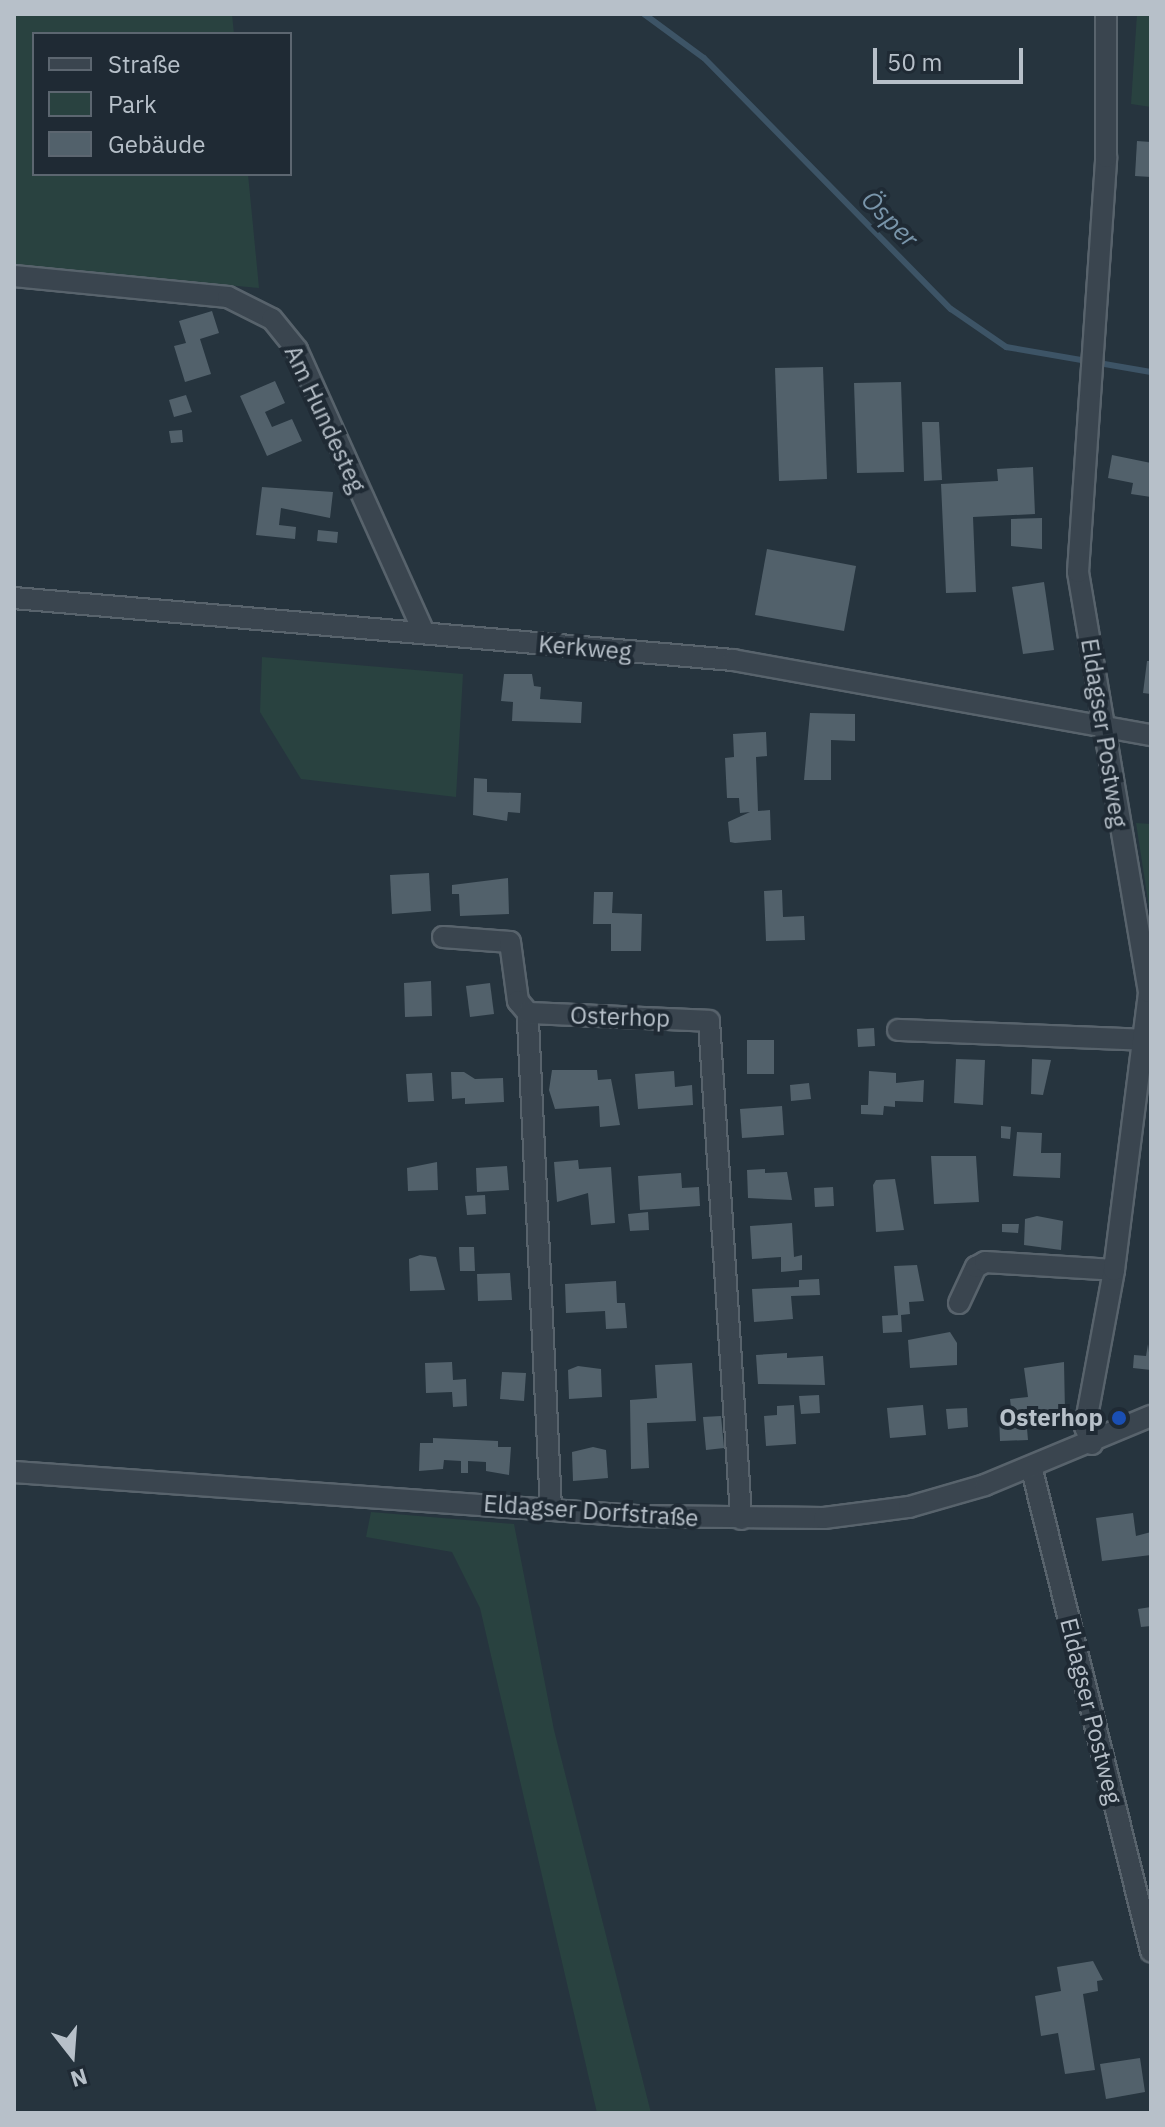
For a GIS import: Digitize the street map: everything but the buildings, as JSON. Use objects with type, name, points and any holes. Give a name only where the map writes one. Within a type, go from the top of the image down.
[{"type":"street","name":"Eldagser Postweg","points":[[1092,1444],[1085,1427],[1114,1270],[1150,994],[1101,724],[1078,572],[1088,381],[1106,157],[1106,14]]},
{"type":"street","name":"Am Hundesteg","points":[[14,276],[228,297],[272,319],[297,350],[423,631]]},
{"type":"street","name":"Kerkweg","points":[[14,598],[733,660],[1151,735]]},
{"type":"street","points":[[443,937],[510,942],[518,1001],[528,1013],[551,1509]]},
{"type":"street","name":"Osterhop","points":[[528,1013],[709,1021],[741,1519]]},
{"type":"street","points":[[898,1030],[1145,1040]]},
{"type":"street","points":[[959,1303],[976,1267],[985,1262],[1114,1270]]},
{"type":"street","name":"Eldagser Dorfstraße","points":[[14,1472],[551,1509],[741,1519],[824,1518],[909,1507],[1032,1470],[1151,1416]]},
{"type":"street","name":"Eldagser Postweg","points":[[1032,1470],[1151,1952]]},
{"type":"green space","points":[[14,14],[232,14],[234,32],[32,32],[32,176],[248,176],[259,288],[14,265]]},
{"type":"green space","points":[[1137,14],[1151,14],[1151,107],[1131,104]]},
{"type":"green space","points":[[262,657],[463,674],[456,797],[301,779],[260,712]]},
{"type":"green space","points":[[1136,823],[1151,824],[1151,920]]},
{"type":"green space","points":[[371,1512],[514,1524],[554,1730],[651,2113],[597,2113],[480,1608],[452,1552],[366,1537]]},
{"type":"waterway","name":"Ösper","points":[[644,14],[704,58],[951,309],[1006,347],[1151,372]]},
{"type":"place","name":"Osterhop","points":[[1119,1418]]}]
